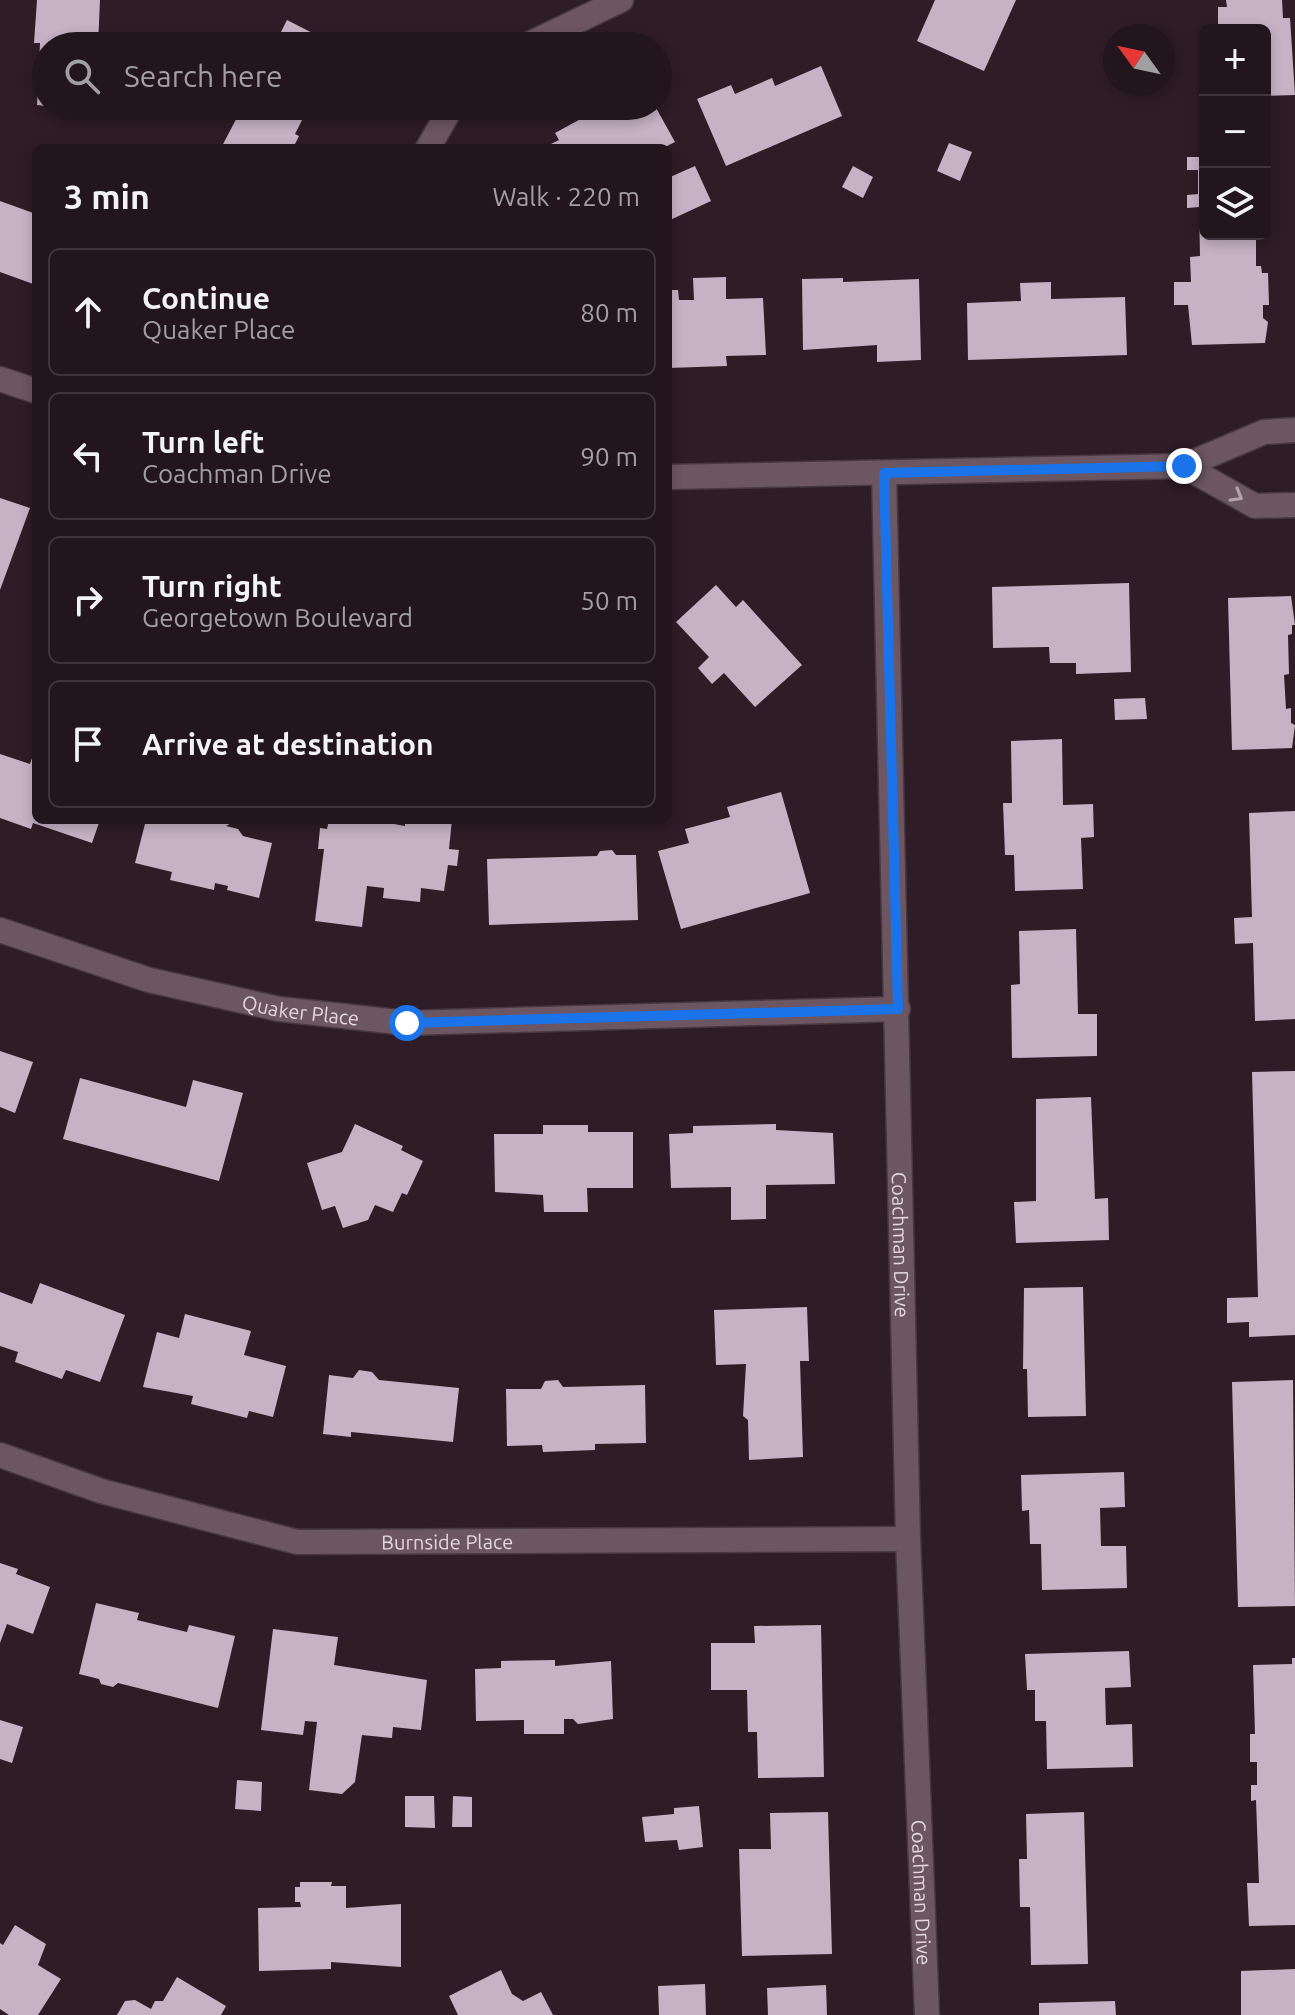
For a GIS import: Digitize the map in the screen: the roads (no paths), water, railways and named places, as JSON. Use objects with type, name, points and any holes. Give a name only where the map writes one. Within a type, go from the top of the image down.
[{"type":"street","points":[[554,32],[621,0]]},
{"type":"street","points":[[430,144],[444,120]]},
{"type":"street","points":[[0,379],[32,390]]},
{"type":"street","points":[[672,477],[1184,466],[1264,432],[1295,430]]},
{"type":"street","points":[[1184,466],[1255,506],[1295,505]]},
{"type":"street","name":"Coachman Drive","points":[[884,473],[908,1539],[927,2015]]},
{"type":"street","name":"Quaker Place","points":[[0,930],[149,980],[279,1009],[407,1023],[898,1009]]},
{"type":"street","name":"Burnside Place","points":[[0,1455],[101,1491],[297,1542],[908,1539]]}]
